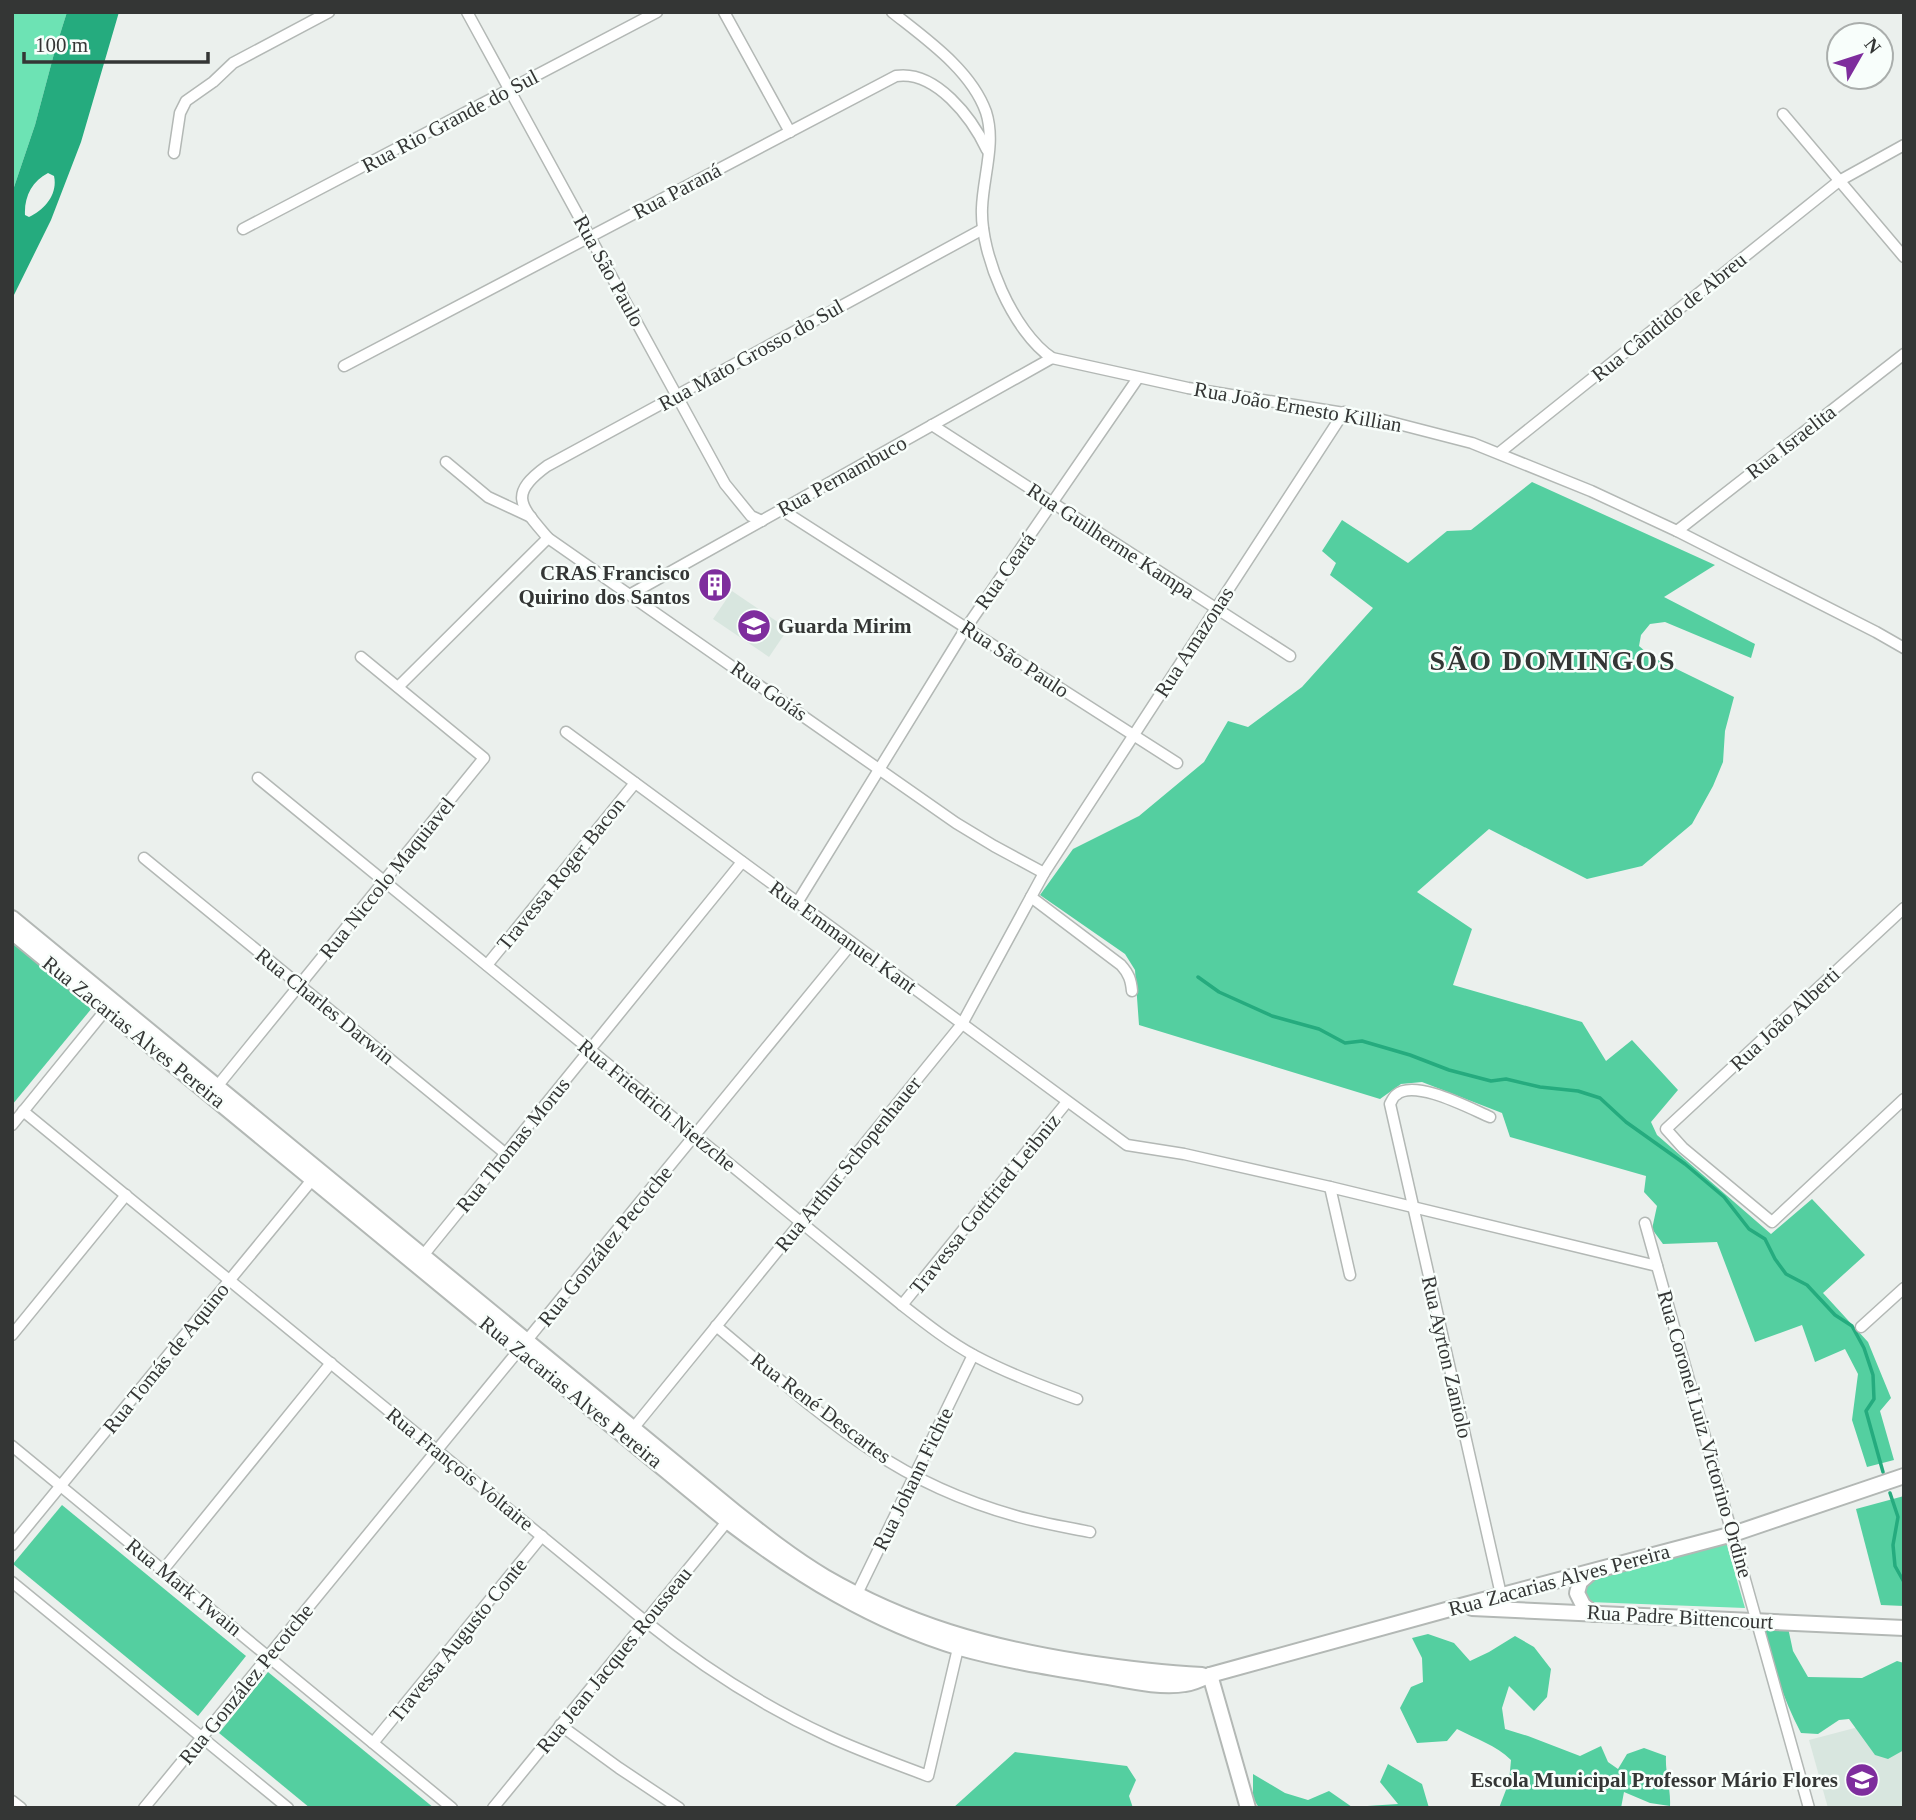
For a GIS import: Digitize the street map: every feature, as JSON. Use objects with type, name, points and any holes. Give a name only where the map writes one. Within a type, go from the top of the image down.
[{"type":"street","points":[[174,153],[180,113],[186,101],[214,82],[233,63],[329,12]]},
{"type":"street","name":"Rua São Paulo","points":[[467,12],[734,496],[751,516],[762,521]]},
{"type":"street","name":"Rua Rio Grande do Sul","points":[[243,229],[657,12]]},
{"type":"street","points":[[724,12],[790,132]]},
{"type":"street","points":[[892,12],[950,61],[981,102],[987,115],[989,131],[982,209],[983,229],[994,272],[1013,312],[1030,339],[1052,358]]},
{"type":"street","name":"Rua Paraná","points":[[344,366],[896,76],[905,75],[927,82],[956,105],[979,134],[989,154]]},
{"type":"street","points":[[1783,114],[1904,257]]},
{"type":"street","name":"Rua Cândido de Abreu","points":[[1499,453],[1839,181],[1904,145]]},
{"type":"street","name":"Rua Mato Grosso do Sul","points":[[524,486],[547,466],[983,229]]},
{"type":"street","name":"Rua Israelita","points":[[1678,531],[1904,354]]},
{"type":"street","name":"Rua João Ernesto Killian","points":[[1052,358],[1188,388],[1345,412],[1425,430],[1499,453],[1678,531],[1904,648]]},
{"type":"street","name":"Rua Pernambuco","points":[[631,594],[1052,358]]},
{"type":"street","name":"Rua Ceará","points":[[797,903],[966,628],[1138,378]]},
{"type":"street","name":"Rua Amazonas","points":[[1045,873],[1345,412]]},
{"type":"street","name":"Rua Guilherme Kampa","points":[[932,425],[1290,656]]},
{"type":"street","points":[[446,461],[488,496],[531,518]]},
{"type":"street","name":"Rua Goiás","points":[[524,486],[522,496],[525,507],[548,537],[956,823],[1045,873]]},
{"type":"street","name":"Rua São Paulo","points":[[782,510],[1177,763]]},
{"type":"street","points":[[361,657],[398,687],[548,537]]},
{"type":"street","name":"Rua Niccolo Maquiavel","points":[[214,1091],[484,758],[398,687]]},
{"type":"street","name":"Rua Emmanuel Kant","points":[[566,732],[1120,1141],[1136,1147],[1184,1154],[1330,1187]]},
{"type":"street","name":"Rua Friedrich Nietzche","points":[[258,778],[902,1306],[973,1355],[1077,1399]]},
{"type":"street","name":"Travessa Roger Bacon","points":[[487,965],[635,783]]},
{"type":"street","name":"Rua Charles Darwin","points":[[144,858],[506,1154]]},
{"type":"street","name":"Rua Thomas Morus","points":[[419,1260],[742,862]]},
{"type":"street","name":"Rua Arthur Schopenhauer","points":[[629,1432],[962,1024],[1045,873]]},
{"type":"street","points":[[1031,897],[1121,965],[1127,971],[1132,991]]},
{"type":"street","name":"Rua João Alberti","points":[[1904,908],[1666,1129],[1683,1148],[1772,1222],[1904,1099]]},
{"type":"street","name":"Rua Zacarias Alves Pereira","points":[[12,918],[110,1005],[731,1516],[855,1599],[909,1618],[960,1642],[1118,1668],[1210,1675],[1457,1607]]},
{"type":"street","name":"Rua Zacarias Alves Pereira","points":[[12,932],[110,1005]]},
{"type":"street","name":"Rua González Pecotche","points":[[145,1808],[852,943]]},
{"type":"street","points":[[12,1125],[110,1005]]},
{"type":"street","name":"Rua Ayrton Zaniolo","points":[[1490,1117],[1445,1097],[1413,1090],[1395,1095],[1390,1104],[1503,1602]]},
{"type":"street","name":"Travessa Gottfried Leibniz","points":[[902,1306],[1067,1102]]},
{"type":"street","name":"Rua François Voltaire","points":[[23,1111],[645,1621],[703,1664],[792,1718],[828,1736],[928,1776],[960,1642]]},
{"type":"street","name":"Rua Tomás de Aquino","points":[[12,1545],[316,1175]]},
{"type":"street","points":[[1350,1275],[1330,1187],[1657,1266]]},
{"type":"street","points":[[12,1335],[126,1195]]},
{"type":"street","name":"Rua Coronel Luiz Victorino Ordine","points":[[1645,1223],[1809,1808]]},
{"type":"street","points":[[1861,1327],[1904,1288]]},
{"type":"street","name":"Rua René Descartes","points":[[716,1326],[850,1436],[915,1476],[989,1508],[1090,1532]]},
{"type":"street","name":"Rua Johann Fichte","points":[[855,1599],[973,1355]]},
{"type":"street","points":[[163,1570],[331,1363]]},
{"type":"street","name":"Rua Mark Twain","points":[[12,1446],[452,1808]]},
{"type":"street","name":"Rua Zacarias Alves Pereira","points":[[1503,1602],[1559,1580],[1733,1534],[1904,1476]]},
{"type":"street","name":"Rua Jean Jacques Rousseau","points":[[493,1808],[731,1516]]},
{"type":"street","name":"Travessa Augusto Conte","points":[[373,1743],[542,1536]]},
{"type":"street","points":[[1593,1571],[1580,1582],[1577,1592],[1583,1605],[1594,1614]]},
{"type":"street","points":[[1559,1580],[1565,1584],[1571,1595],[1562,1612]]},
{"type":"street","points":[[12,1582],[288,1808]]},
{"type":"street","name":"Rua Padre Bittencourt","points":[[1457,1607],[1503,1602],[1562,1612],[1904,1628]]},
{"type":"street","points":[[1210,1675],[1248,1808]]},
{"type":"street","points":[[560,1726],[679,1808]]},
{"type":"street","points":[[12,1801],[21,1808]]},
{"type":"shaded area","points":[[12,12],[67,12],[35,125],[12,193]]},
{"type":"shaded area","points":[[67,12],[119,12],[81,142],[51,220],[12,299],[12,193],[35,125]],"holes":[[[48,173],[54,176],[54,189],[49,201],[35,214],[29,217],[25,215],[33,185]]]},
{"type":"shaded area","points":[[1532,482],[1715,565],[1664,597],[1755,644],[1751,658],[1665,622],[1650,624],[1641,635],[1639,646],[1652,657],[1734,697],[1725,731],[1723,762],[1692,824],[1642,866],[1587,879],[1489,829],[1417,892],[1472,929],[1453,985],[1582,1022],[1606,1061],[1632,1040],[1678,1090],[1651,1122],[1657,1135],[1771,1234],[1812,1199],[1865,1255],[1823,1293],[1868,1342],[1891,1398],[1880,1411],[1894,1460],[1867,1467],[1852,1420],[1858,1374],[1845,1349],[1815,1362],[1802,1325],[1755,1342],[1717,1242],[1663,1244],[1652,1229],[1657,1206],[1644,1192],[1646,1176],[1510,1137],[1502,1113],[1422,1082],[1401,1084],[1380,1099],[1139,1025],[1135,970],[1125,954],[1040,895],[1073,849],[1139,816],[1204,762],[1228,721],[1248,727],[1302,687],[1373,608],[1330,575],[1336,563],[1322,551],[1342,520],[1408,563],[1447,531],[1471,530]]},
{"type":"shaded area","name":"Guarda Mirim","points":[[732,591],[788,629],[769,657],[713,619]]},
{"type":"shaded area","points":[[12,942],[92,1008],[12,1105]]},
{"type":"shaded area","points":[[1904,1496],[1904,1606],[1881,1605],[1856,1509]]},
{"type":"shaded area","points":[[62,1505],[246,1656],[198,1716],[13,1564]]},
{"type":"shaded area","points":[[1726,1542],[1745,1608],[1589,1602],[1582,1593],[1587,1582]]},
{"type":"shaded area","points":[[1787,1623],[1793,1651],[1808,1677],[1862,1678],[1897,1661],[1904,1663],[1904,1750],[1888,1759],[1875,1755],[1849,1719],[1839,1720],[1818,1734],[1801,1733],[1779,1682],[1763,1628]]},
{"type":"shaded area","points":[[1428,1634],[1454,1643],[1470,1661],[1515,1636],[1534,1647],[1551,1669],[1547,1697],[1534,1711],[1509,1686],[1502,1708],[1505,1729],[1580,1756],[1601,1746],[1608,1762],[1618,1769],[1627,1754],[1644,1748],[1666,1756],[1670,1806],[1650,1803],[1624,1792],[1621,1808],[1499,1808],[1509,1782],[1511,1760],[1492,1746],[1457,1729],[1447,1741],[1417,1743],[1400,1708],[1411,1687],[1423,1682],[1422,1658],[1412,1638]]},
{"type":"shaded area","points":[[268,1672],[434,1808],[310,1808],[219,1733]]},
{"type":"shaded area","name":"Escola Municipal Professor Mário Flores","points":[[1904,1715],[1904,1808],[1828,1808],[1809,1740]]},
{"type":"shaded area","points":[[1015,1752],[1127,1766],[1136,1780],[1129,1796],[1133,1808],[953,1808]]},
{"type":"shaded area","points":[[1388,1764],[1422,1784],[1429,1808],[1259,1808],[1253,1798],[1253,1774],[1285,1793],[1308,1800],[1329,1791],[1352,1807],[1398,1804],[1380,1782]]},
{"type":"waterway","points":[[1198,977],[1219,992],[1272,1016],[1319,1029],[1345,1043],[1362,1041],[1491,1081],[1506,1079],[1540,1087],[1578,1091],[1600,1098],[1626,1122],[1685,1164],[1724,1197],[1749,1229],[1765,1239],[1786,1274],[1807,1285],[1835,1315],[1852,1326],[1864,1348],[1873,1375],[1874,1399],[1866,1411],[1883,1472]]},
{"type":"waterway","points":[[1890,1493],[1898,1517],[1893,1545],[1895,1566],[1904,1582]]},
{"type":"place","name":"CRAS Francisco Quirino dos Santos","points":[[715,585]]},
{"type":"place","name":"Guarda Mirim","points":[[754,626]]},
{"type":"place","name":"Escola Municipal Professor Mário Flores","points":[[1862,1780]]},
{"type":"district","name":"SÃO DOMINGOS","points":[[1553,660]]}]
